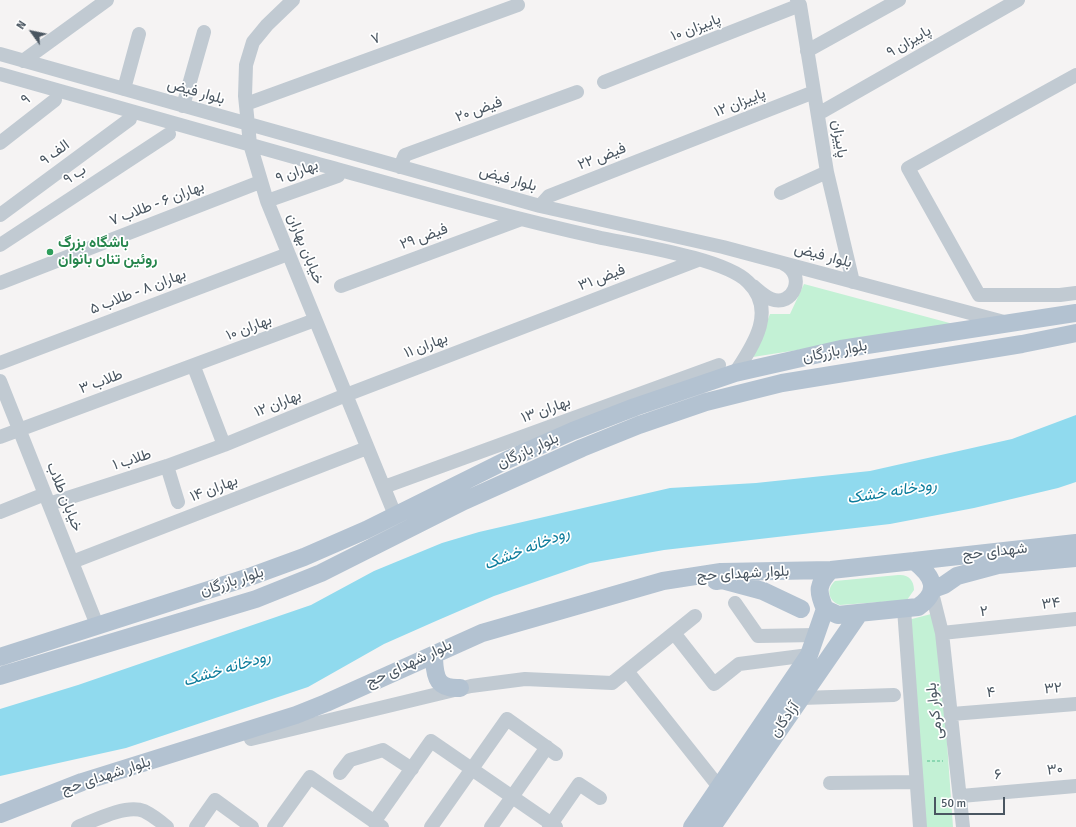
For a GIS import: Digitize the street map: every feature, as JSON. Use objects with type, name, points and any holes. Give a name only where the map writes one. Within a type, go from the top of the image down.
[{"type":"main road","name":"بلوار بازرگان","points":[[0,657],[252,576],[304,557],[395,515],[509,459],[573,431],[635,407],[735,373],[842,349],[1076,313]]},
{"type":"main road","name":"بلوار بازرگان","points":[[0,676],[256,598],[321,574],[464,501],[582,448],[640,425],[706,402],[782,383],[1022,344],[1076,333]]},
{"type":"main road","points":[[635,407],[640,425]]},
{"type":"main road","name":"شهدای حج","points":[[831,570],[1076,543]]},
{"type":"main road","name":"شهدای حج","points":[[824,608],[838,615],[918,607],[927,601],[932,591],[957,576],[998,565],[1076,558]]},
{"type":"main road","points":[[914,561],[924,569],[931,579],[932,591]]},
{"type":"main road","points":[[831,570],[823,578],[819,587],[819,597],[824,608],[801,609],[816,635],[826,631],[832,634],[836,646]]},
{"type":"main road","name":"بلوار شهدای حج","points":[[0,814],[82,782],[296,715],[326,703],[462,641],[543,614],[663,580],[722,572],[831,570]]},
{"type":"main road","name":"بلوار شهدای حج","points":[[0,824],[86,791],[251,739],[327,712],[434,659],[476,642],[544,621],[666,588],[722,580],[763,590],[801,609]]},
{"type":"main road","name":"آزادگان","points":[[692,827],[810,656],[824,608]]},
{"type":"main road","name":"آزادگان","points":[[712,827],[859,614]]},
{"type":"main road","points":[[434,659],[434,674],[440,683],[450,689],[460,688]]},
{"type":"street","points":[[23,61],[107,0]]},
{"type":"street","name":"خیابان بهاران","points":[[293,0],[267,25],[253,42],[246,65],[246,104],[250,144],[260,182],[267,201],[395,515]]},
{"type":"street","points":[[807,50],[899,0]]},
{"type":"street","name":"پاییزان ۹","points":[[818,114],[1018,0]]},
{"type":"street","name":"پاییزان","points":[[798,3],[827,172],[853,282]]},
{"type":"street","name":"پاییزان ۱۰","points":[[604,82],[798,3]]},
{"type":"street","name":"۷","points":[[246,104],[518,6]]},
{"type":"street","points":[[183,106],[204,32]]},
{"type":"street","points":[[124,89],[139,34]]},
{"type":"street","name":"بلوار فیض","points":[[0,54],[540,206],[723,247],[1011,324]]},
{"type":"street","points":[[0,74],[519,220],[698,260],[737,273],[773,300],[787,298],[793,293],[796,286],[794,272],[789,266],[782,263]]},
{"type":"street","points":[[1076,76],[908,168],[979,295],[1060,295],[1076,293]]},
{"type":"street","name":"فیض ۲۰","points":[[400,166],[405,155],[577,92]]},
{"type":"street","name":"پاییزان ۱۲","points":[[679,146],[814,92]]},
{"type":"street","name":"۹","points":[[0,143],[55,100]]},
{"type":"street","name":"۹ الف","points":[[0,215],[130,120]]},
{"type":"street","name":"۹ ب","points":[[0,245],[169,134]]},
{"type":"street","name":"فیض ۲۲","points":[[540,206],[549,196],[679,146]]},
{"type":"street","points":[[781,193],[827,172]]},
{"type":"street","name":"بهاران ۹","points":[[267,201],[338,176]]},
{"type":"street","name":"بهاران ۶ - طلاب ۷","points":[[0,283],[260,182]]},
{"type":"street","points":[[477,208],[482,189]]},
{"type":"street","name":"فیض ۲۹","points":[[341,286],[519,220]]},
{"type":"street","name":"بهاران ۸ - طلاب ۵","points":[[0,363],[288,254]]},
{"type":"street","name":"فیض ۳۱","points":[[519,328],[698,260]]},
{"type":"street","points":[[735,373],[754,344],[761,326],[762,310],[757,296],[750,284]]},
{"type":"street","name":"بهاران ۱۰","points":[[194,367],[316,320]]},
{"type":"street","name":"بهاران ۱۱","points":[[346,395],[519,328]]},
{"type":"street","name":"بهاران ۱۳","points":[[384,487],[719,365]]},
{"type":"street","points":[[194,367],[224,445]]},
{"type":"street","name":"طلاب ۳","points":[[0,437],[194,367]]},
{"type":"street","name":"خیابان طلاب","points":[[0,381],[97,625]]},
{"type":"street","name":"بهاران ۱۲","points":[[224,445],[346,395]]},
{"type":"street","name":"طلاب ۱","points":[[0,512],[167,466],[224,445]]},
{"type":"street","name":"بهاران ۱۴","points":[[72,562],[367,448]]},
{"type":"street","points":[[167,466],[178,502]]},
{"type":"street","name":"بلوار کرمی","points":[[932,591],[942,633],[961,796],[963,827]]},
{"type":"street","points":[[735,603],[758,636],[816,635]]},
{"type":"street","name":"بلوار کرمی","points":[[904,609],[920,827]]},
{"type":"street","points":[[251,739],[460,688],[525,679],[612,683],[695,616]]},
{"type":"street","name":"۳۴","points":[[1029,624],[1076,619]]},
{"type":"street","name":"۲","points":[[942,633],[1029,624]]},
{"type":"street","points":[[674,633],[714,684],[739,664],[810,656]]},
{"type":"street","points":[[627,671],[719,787]]},
{"type":"street","points":[[801,698],[894,695]]},
{"type":"street","name":"۳۲","points":[[1033,707],[1076,704]]},
{"type":"street","name":"۴","points":[[952,714],[1033,707]]},
{"type":"street","points":[[431,827],[507,719],[551,750],[512,796],[491,827]]},
{"type":"street","points":[[274,827],[310,777],[378,824],[431,741],[512,796],[552,826],[579,784],[600,798]]},
{"type":"street","points":[[340,773],[350,760],[383,750],[412,769]]},
{"type":"street","points":[[830,783],[916,782]]},
{"type":"street","name":"۳۰","points":[[1037,789],[1076,786]]},
{"type":"street","name":"۶","points":[[961,796],[1037,789]]},
{"type":"street","points":[[196,827],[215,800],[252,827]]},
{"type":"street","points":[[78,827],[102,823],[125,810],[136,809],[144,811],[167,827]]},
{"type":"path","points":[[915,761],[957,762]]},
{"type":"green space","points":[[804,284],[957,325],[753,357],[770,314],[790,314]]},
{"type":"green space","points":[[902,575],[910,578],[913,583],[914,590],[907,600],[840,605],[833,601],[829,591],[835,581]]},
{"type":"green space","points":[[935,613],[939,630],[953,827],[925,827],[908,620]]},
{"type":"water","name":"رودخانه خشک","points":[[1076,415],[1076,482],[1058,488],[974,508],[890,524],[664,550],[590,563],[494,596],[436,621],[384,644],[308,687],[126,748],[0,776],[0,709],[78,685],[311,605],[374,571],[442,543],[479,532],[670,488],[756,483],[870,471],[1012,439]]},
{"type":"place","name":"باشگاه بزرگ روئین تنان بانوان","points":[[50,252]]}]
